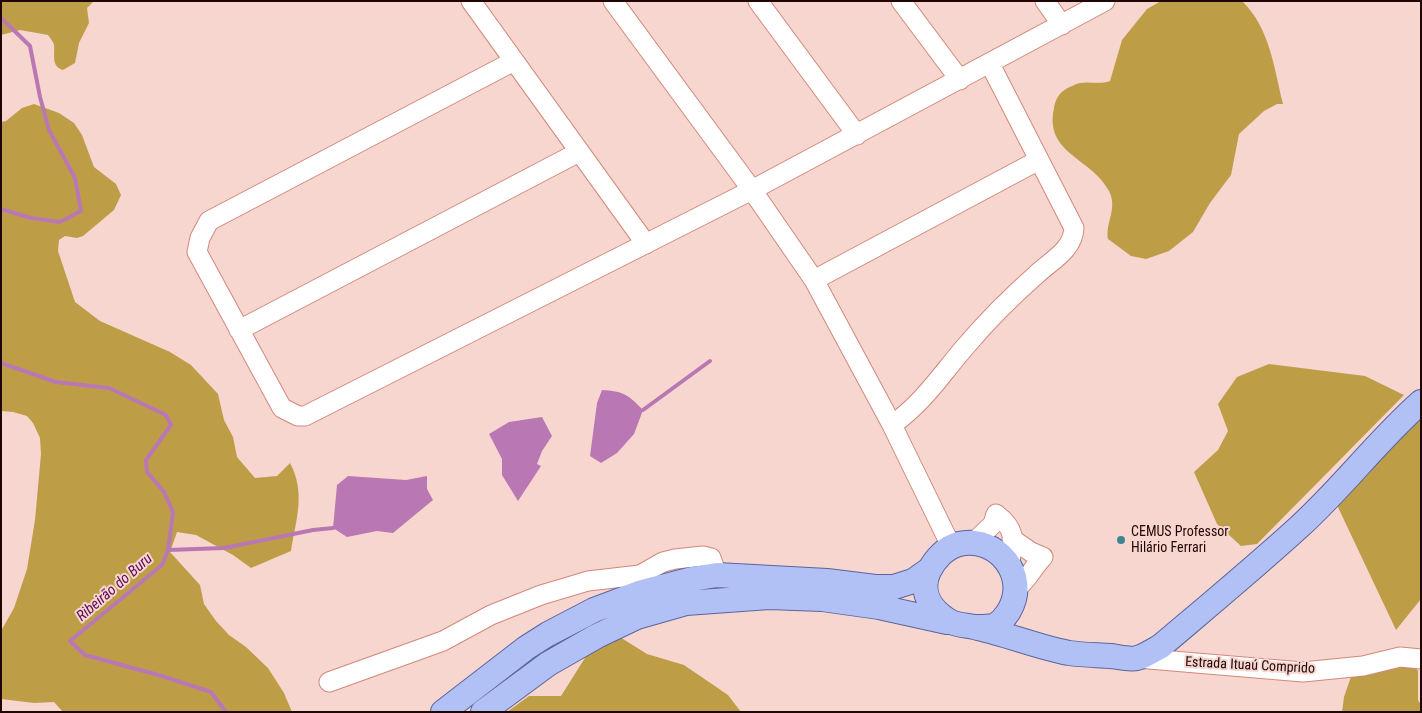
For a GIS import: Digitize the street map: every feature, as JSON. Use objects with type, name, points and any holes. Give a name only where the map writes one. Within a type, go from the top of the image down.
[{"type":"main road","points":[[483,712],[548,664],[597,636],[636,617],[686,603],[769,597],[822,600],[879,607],[978,627],[1071,653],[1137,658],[1161,646],[1300,527],[1396,424],[1421,402]]},
{"type":"main road","points":[[443,712],[526,648],[570,621],[618,600],[642,592],[717,575],[827,581],[884,588],[913,582],[930,569],[943,553],[962,545],[989,548],[1009,565],[1015,578],[1019,619],[1025,629],[1047,647]]},
{"type":"main road","points":[[930,569],[925,588],[929,603],[933,609],[950,622]]},
{"type":"main road","points":[[978,627],[992,626],[1001,621],[1009,610],[1016,592]]},
{"type":"street","points":[[471,1],[646,244]]},
{"type":"street","points":[[613,1],[752,190],[814,280],[892,425],[962,545],[993,524],[996,514],[1010,527],[1012,539],[1009,565]]},
{"type":"street","points":[[758,1],[857,134]]},
{"type":"street","points":[[901,1],[960,80]]},
{"type":"street","points":[[1045,1],[1062,25]]},
{"type":"street","points":[[514,61],[209,221],[200,238],[197,252],[282,408],[298,416],[306,416],[752,190],[1105,1]]},
{"type":"street","points":[[892,425],[916,407],[928,394],[996,312],[1070,244],[1074,228],[990,64]]},
{"type":"street","points":[[239,330],[579,152]]},
{"type":"street","points":[[814,280],[1039,160]]},
{"type":"street","points":[[1012,539],[1031,552],[1043,556],[1016,592]]},
{"type":"street","points":[[329,682],[443,641],[491,615],[541,595],[588,582],[640,575],[663,562],[703,556],[711,558],[717,575]]},
{"type":"street","name":"Estrada Ituaú Comprido","points":[[1137,658],[1303,672],[1363,666],[1400,657],[1421,659]]},
{"type":"shaded area","points":[[1,1],[94,1],[87,8],[89,23],[79,43],[75,63],[63,70],[57,66],[54,60],[54,45],[48,35],[20,30],[1,35]]},
{"type":"shaded area","points":[[1161,1],[1243,2],[1259,24],[1265,37],[1274,63],[1283,104],[1277,104],[1264,111],[1239,134],[1231,175],[1210,203],[1193,232],[1169,251],[1146,259],[1131,256],[1108,239],[1108,227],[1112,210],[1109,191],[1091,170],[1062,146],[1056,136],[1053,123],[1055,102],[1064,91],[1080,83],[1110,81],[1122,40],[1147,9]]},
{"type":"shaded area","points":[[34,104],[59,113],[74,123],[82,135],[94,167],[116,184],[121,195],[114,210],[83,236],[77,238],[65,236],[59,240],[58,251],[75,302],[100,321],[170,352],[191,365],[218,394],[224,420],[233,437],[237,457],[255,478],[277,476],[290,463],[295,474],[299,496],[291,551],[251,568],[233,555],[196,535],[177,532],[170,552],[200,585],[204,604],[216,621],[229,635],[246,647],[268,668],[284,693],[292,712],[63,712],[54,702],[34,703],[1,699],[1,631],[14,608],[27,569],[35,520],[41,454],[40,438],[33,423],[27,416],[1,411],[1,122],[6,121],[22,108]]},
{"type":"shaded area","points":[[1269,364],[1365,376],[1404,395],[1257,544],[1241,546],[1217,524],[1194,472],[1218,450],[1228,431],[1218,404],[1237,377]]},
{"type":"shaded area","points":[[602,390],[615,391],[625,395],[643,410],[634,434],[617,453],[601,463],[590,456],[597,403]]},
{"type":"shaded area","points":[[542,417],[552,436],[542,451],[537,464],[541,466],[518,501],[502,475],[502,459],[489,434],[509,422]]},
{"type":"shaded area","points":[[1421,418],[1421,599],[1396,630],[1336,503],[1384,451]]},
{"type":"shaded area","points":[[348,476],[406,480],[427,476],[427,489],[433,500],[393,533],[377,531],[347,537],[333,528],[337,485]]},
{"type":"shaded area","points":[[600,634],[615,634],[647,654],[684,665],[728,695],[741,712],[507,712],[529,696],[561,696]]},
{"type":"shaded area","points":[[1410,660],[1418,671],[1418,700],[1421,705],[1421,712],[1342,712],[1344,697],[1354,668]]},
{"type":"waterway","name":"Ribeirão do Buru","points":[[1,18],[30,46],[49,130],[75,178],[81,211],[60,222],[31,218],[1,209]]},
{"type":"waterway","points":[[643,410],[710,361]]},
{"type":"waterway","name":"Ribeirão do Buru","points":[[1,363],[56,382],[109,388],[166,415],[171,425],[146,460],[147,472],[164,492],[173,512],[168,550],[162,565],[70,641],[85,655],[162,676],[211,692],[226,712]]},
{"type":"waterway","points":[[168,550],[224,548],[313,530],[333,528]]},
{"type":"place","name":"CEMUS Professor Hilário Ferrari","points":[[1121,540]]}]
